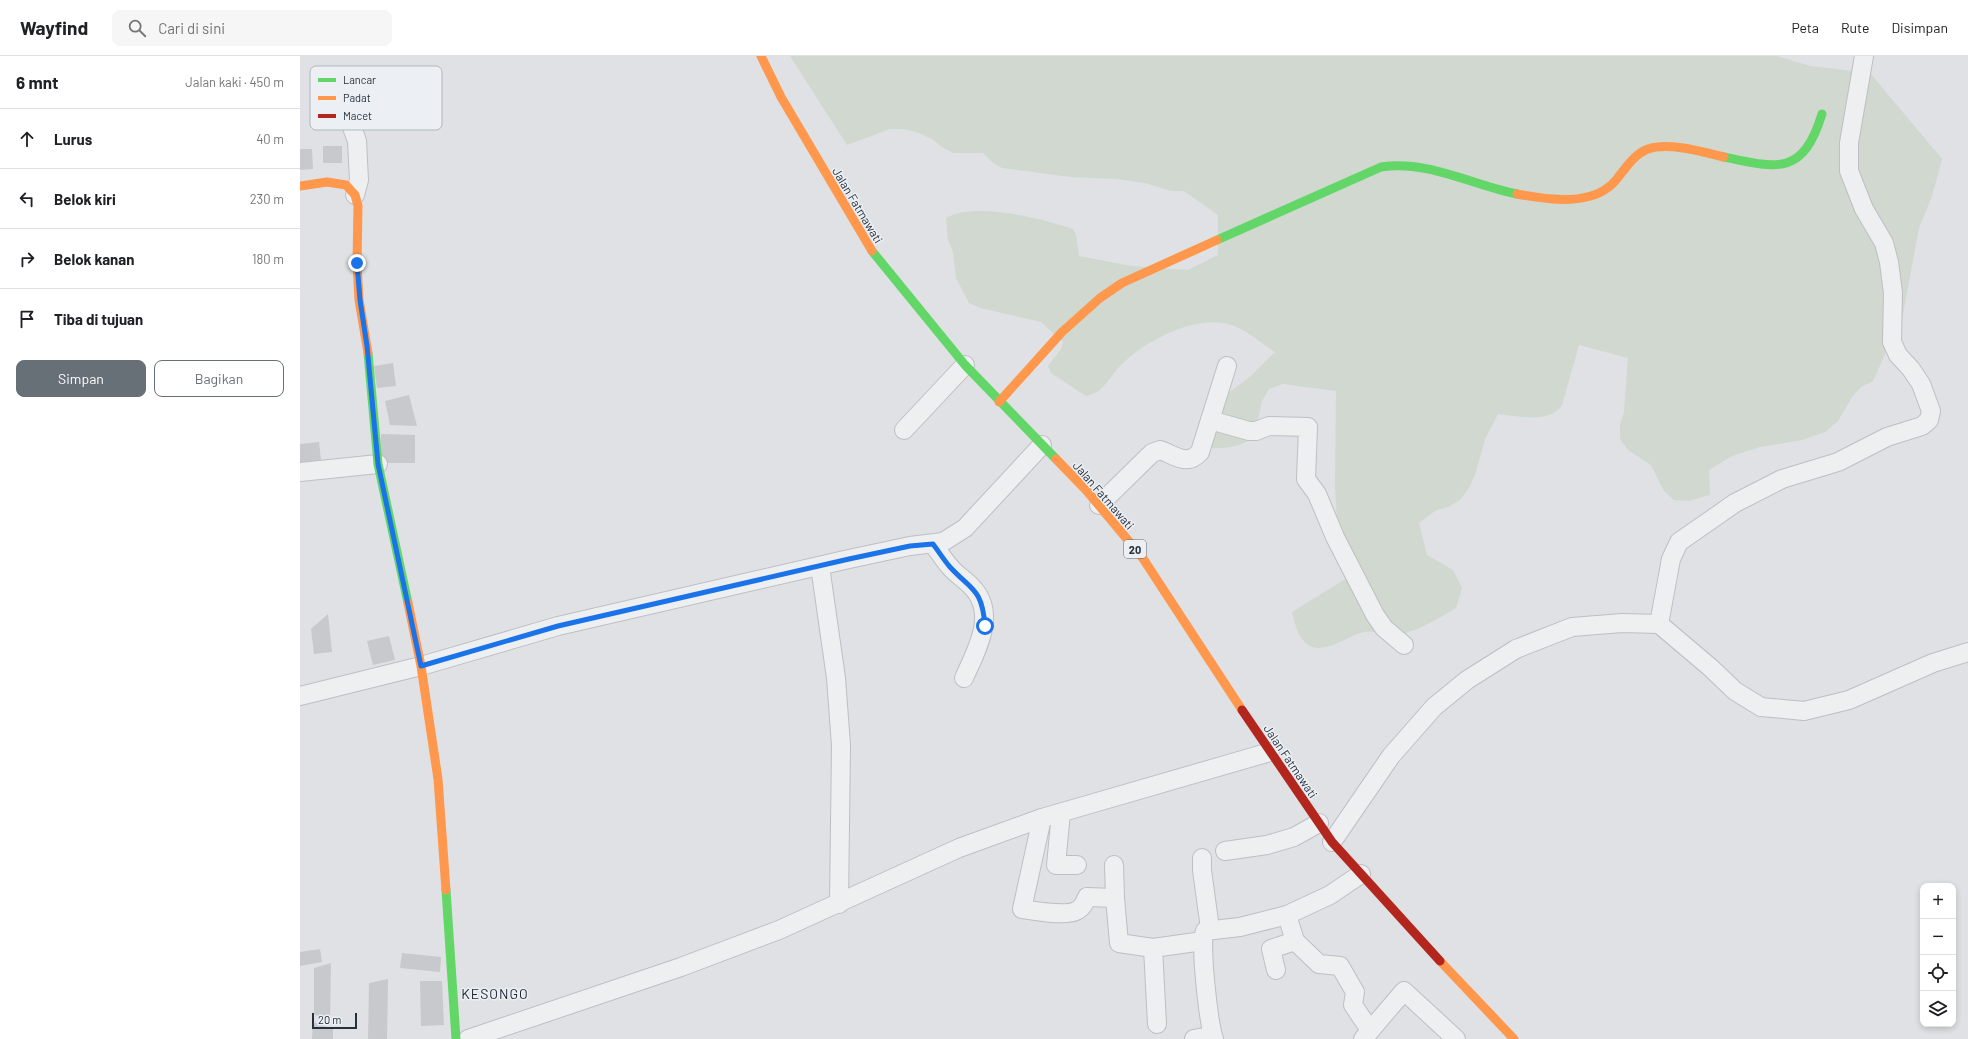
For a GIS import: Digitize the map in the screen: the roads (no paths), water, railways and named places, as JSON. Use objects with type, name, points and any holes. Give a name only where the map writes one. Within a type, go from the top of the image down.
[{"type":"main road","name":"Jalan Fatmawati","points":[[762,56],[781,97],[866,244],[965,365],[1099,505],[1142,557],[1270,752],[1332,842],[1475,999],[1514,1039]]},
{"type":"main road","points":[[999,402],[1062,332],[1100,298],[1122,283],[1381,167],[1396,164],[1418,165],[1484,186],[1516,193],[1558,199],[1579,197],[1602,193],[1614,183],[1635,157],[1647,149],[1682,147],[1744,160],[1786,164],[1796,160],[1805,151],[1814,138],[1822,114]]},
{"type":"main road","points":[[300,186],[327,182],[346,185],[355,195],[358,206],[357,263],[360,300],[367,346],[378,464],[421,666],[438,779],[456,1039]]},
{"type":"street","points":[[1659,624],[1671,559],[1679,542],[1735,503],[1782,479],[1838,462],[1887,437],[1922,426],[1929,420],[1931,411],[1921,384],[1911,369],[1898,355],[1892,342],[1893,293],[1889,262],[1884,243],[1864,209],[1849,171],[1849,143],[1864,56]]},
{"type":"street","points":[[354,130],[358,141],[360,180],[355,195]]},
{"type":"street","points":[[904,430],[965,365]]},
{"type":"street","points":[[1099,505],[1152,453],[1160,450],[1179,459],[1188,460],[1195,458],[1200,452],[1227,366]]},
{"type":"street","points":[[1210,420],[1248,431],[1256,431],[1269,426],[1308,427],[1306,479],[1317,494],[1335,537],[1375,615],[1384,628],[1404,645]]},
{"type":"street","points":[[300,696],[421,666],[558,626],[910,546],[943,542],[965,528],[1042,445]]},
{"type":"street","points":[[300,472],[378,464]]},
{"type":"street","points":[[933,544],[949,566],[971,586],[981,603],[985,626],[981,642],[964,678]]},
{"type":"street","points":[[820,566],[836,678],[841,745],[839,904]]},
{"type":"street","points":[[1332,842],[1391,756],[1434,707],[1467,680],[1516,649],[1572,627],[1622,623],[1659,624],[1700,658],[1735,691],[1761,707],[1804,711],[1850,700],[1933,663],[1968,652]]},
{"type":"street","points":[[468,1039],[680,967],[779,930],[839,904],[959,848],[1042,818],[1270,752]]},
{"type":"street","points":[[1061,813],[1056,865],[1077,865]]},
{"type":"street","points":[[1042,818],[1022,910],[1068,913],[1078,910],[1083,906],[1087,897],[1115,898]]},
{"type":"street","points":[[1225,851],[1268,845],[1294,837],[1319,824]]},
{"type":"street","points":[[1194,1039],[1213,1037],[1202,858]]},
{"type":"street","points":[[1114,865],[1119,943],[1153,948],[1287,916],[1330,895],[1361,874]]},
{"type":"street","points":[[1287,916],[1295,941],[1319,964],[1340,966],[1355,992],[1353,1004],[1367,1035],[1404,991],[1452,1038]]},
{"type":"street","points":[[1276,970],[1271,950],[1295,941]]},
{"type":"street","points":[[1153,948],[1157,1024]]},
{"type":"district","name":"KESONGO","points":[[495,993]]}]
